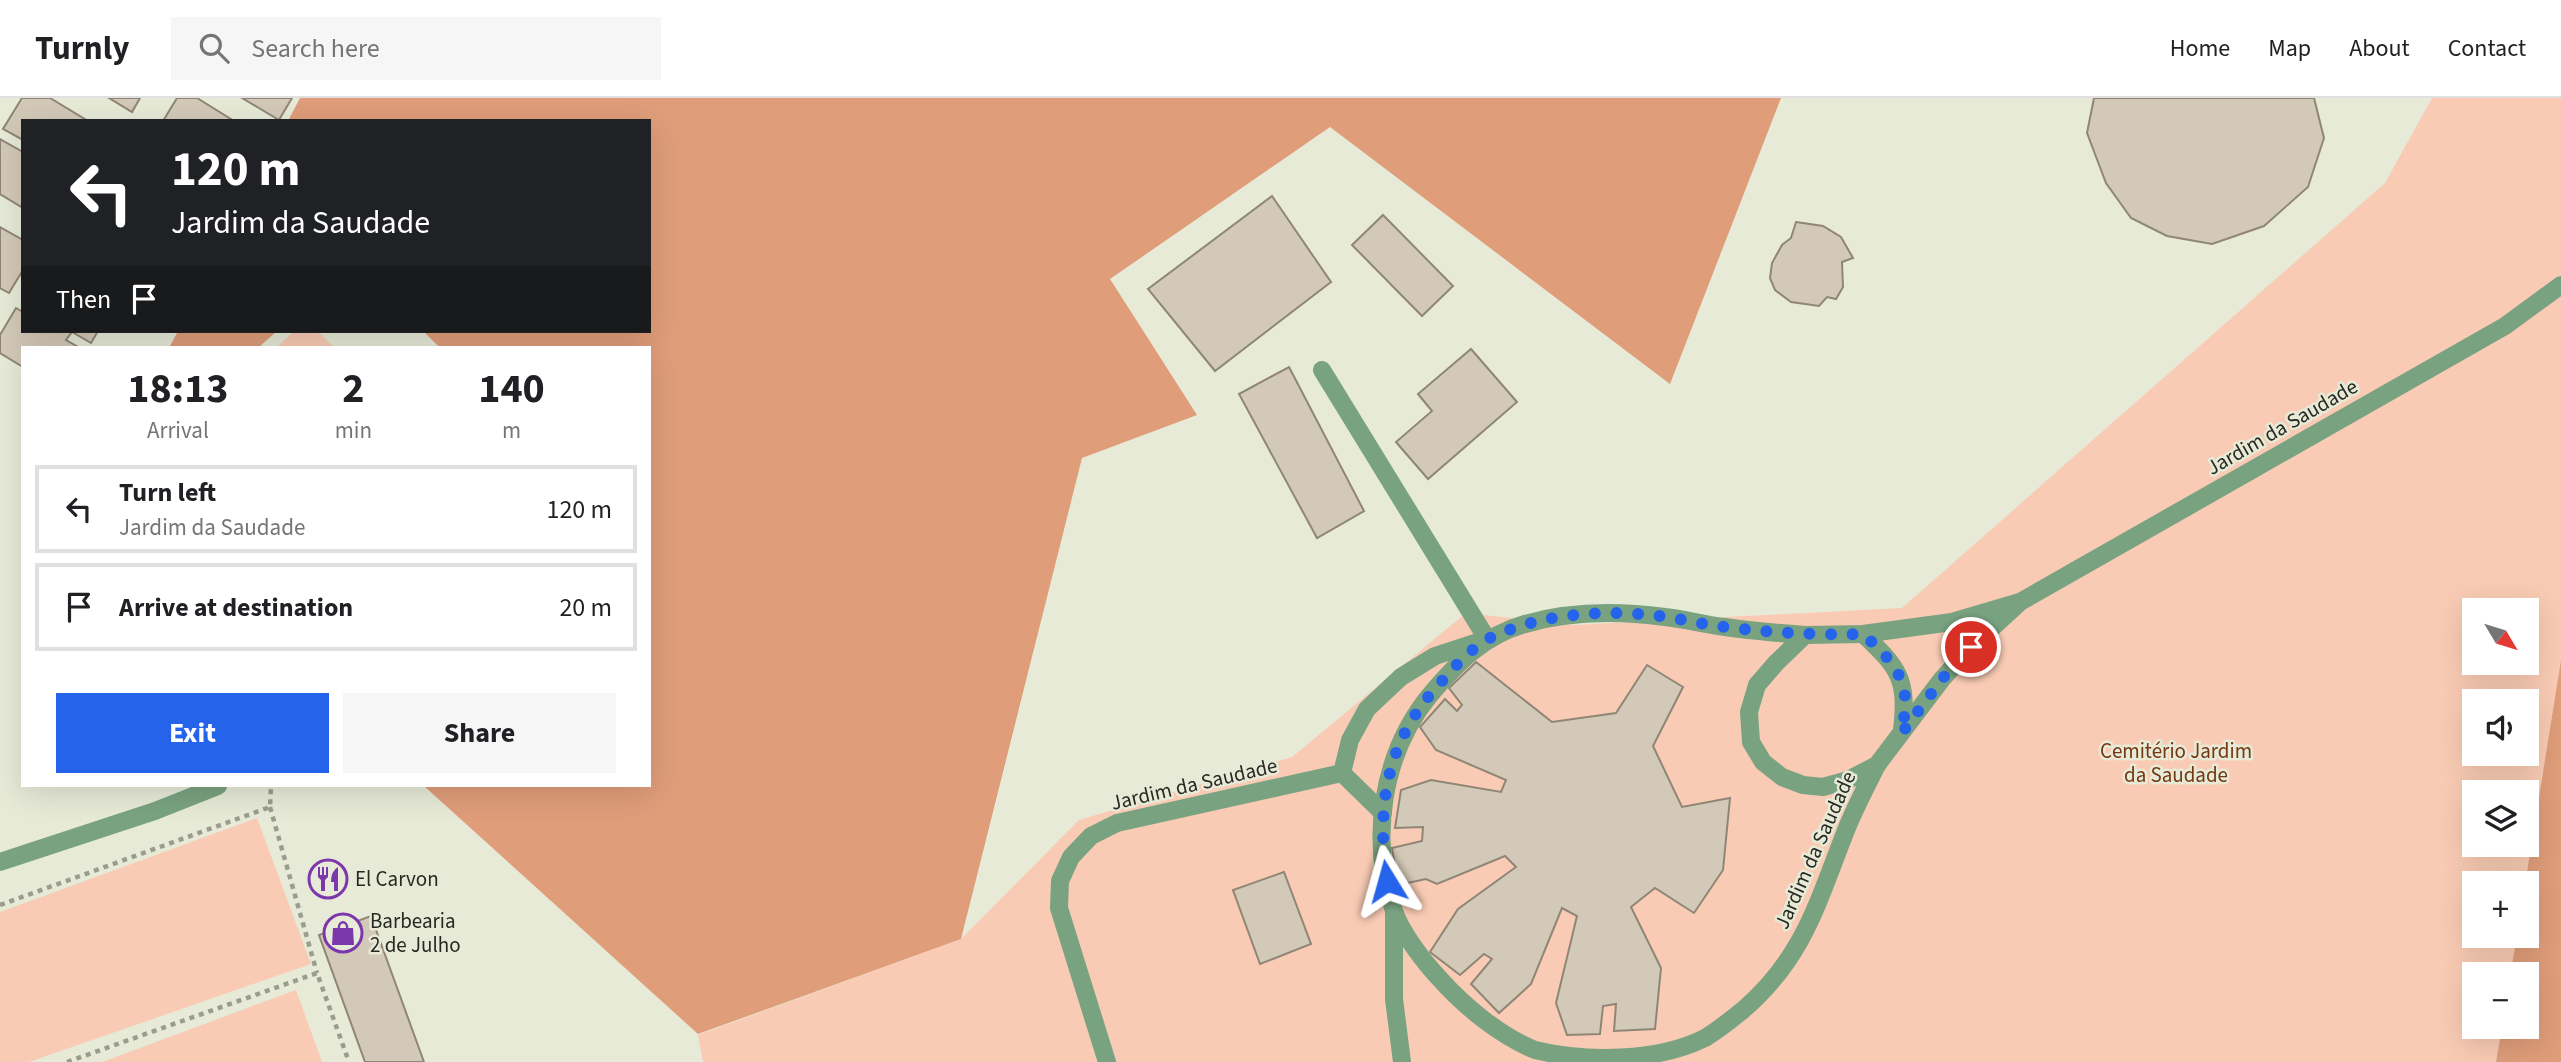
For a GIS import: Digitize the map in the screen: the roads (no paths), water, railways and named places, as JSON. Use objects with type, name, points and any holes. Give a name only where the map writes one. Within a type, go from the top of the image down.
[{"type":"lane","name":"Jardim da Saudade","points":[[1107,1062],[1059,908],[1060,881],[1071,857],[1091,836],[1117,823],[1342,773],[1350,740],[1367,709],[1401,677],[1435,656],[1526,624],[1572,616],[1621,613],[1805,635],[1863,634],[1952,622],[2020,602],[2505,326],[2561,285]]},
{"type":"lane","points":[[1322,370],[1488,639]]},
{"type":"lane","name":"Jardim da Saudade","points":[[1394,913],[1426,965],[1456,997],[1490,1024],[1534,1049],[1577,1061],[1622,1061],[1666,1054],[1705,1038],[1742,1010],[1775,978],[1805,935],[1856,805],[1877,765],[1942,679],[2020,602]]},
{"type":"lane","points":[[1863,634],[1885,655],[1901,679],[1906,700],[1902,733]]},
{"type":"lane","name":"Jardim da Saudade","points":[[1805,635],[1757,685],[1749,712],[1751,742],[1763,762],[1782,777],[1803,785],[1823,787],[1848,780],[1877,765]]},
{"type":"lane","name":"Jardim da Saudade","points":[[1402,1062],[1394,999],[1394,913],[1381,842],[1388,776],[1398,745],[1417,711],[1448,673],[1488,639]]},
{"type":"lane","points":[[1342,773],[1383,813]]},
{"type":"lane","points":[[0,862],[155,811],[215,787]]},
{"type":"place","name":"El Carvon","points":[[328,879]]},
{"type":"place","name":"Barbearia 2 de Julho","points":[[343,933]]},
{"type":"park label","name":"Cemitério Jardim da Saudade","points":[[2176,763]]}]
